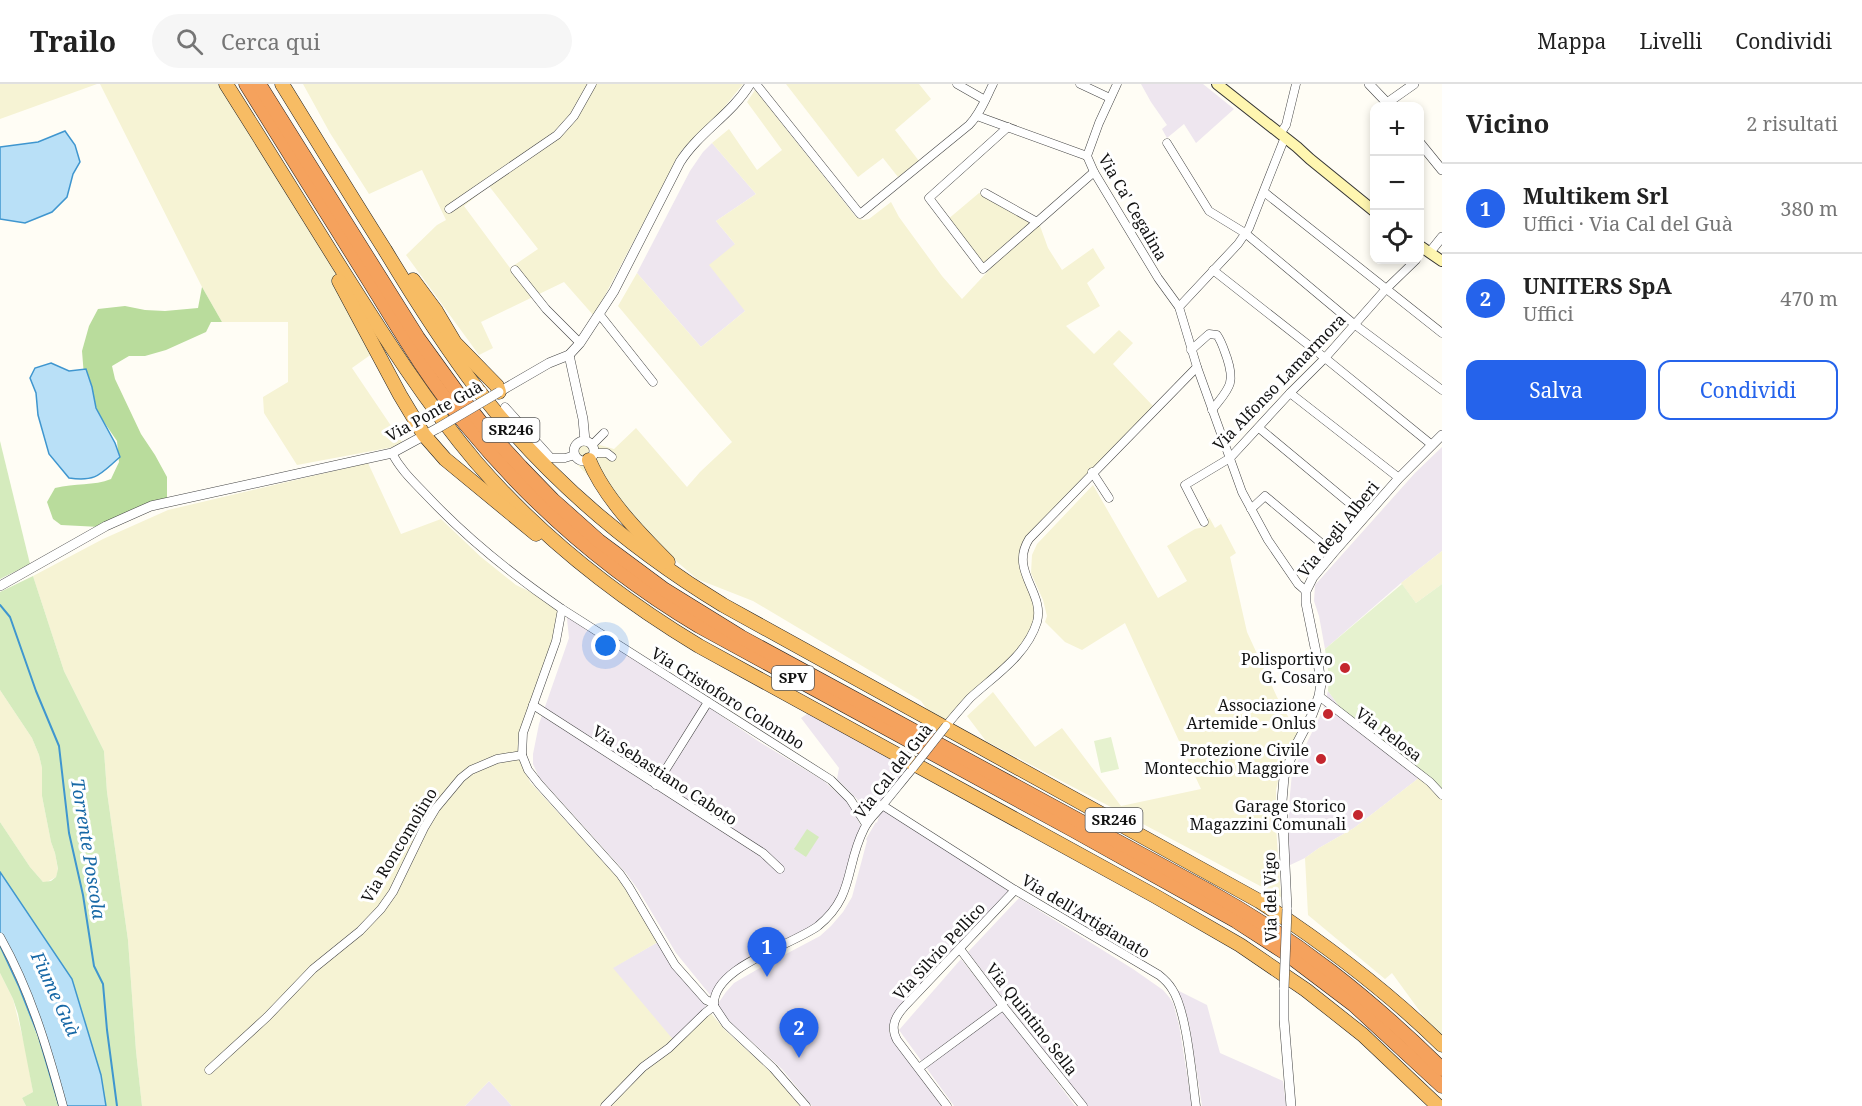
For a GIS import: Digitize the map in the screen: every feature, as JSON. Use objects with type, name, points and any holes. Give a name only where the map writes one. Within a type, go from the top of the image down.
[{"type":"highway","points":[[226,84],[383,336],[416,385],[476,462],[564,549],[600,579],[665,626]]},
{"type":"highway","name":"SPV","points":[[246,84],[411,348],[459,416],[499,464],[550,515],[604,562],[650,596],[728,643],[1236,921],[1284,952],[1354,1005],[1442,1086]]},
{"type":"highway","name":"SPV","points":[[259,84],[414,330],[457,393],[521,467],[553,500],[599,541],[665,590],[734,632],[1198,884],[1267,925],[1324,964],[1363,995],[1442,1069]]},
{"type":"highway","name":"SR246","points":[[282,84],[457,362],[536,458],[631,543],[693,587],[763,628],[1260,901],[1369,979],[1442,1045]]},
{"type":"highway","points":[[331,162],[436,311],[455,342],[499,392]]},
{"type":"highway","points":[[290,186],[424,435],[445,459],[476,486],[604,589],[634,609],[753,676],[1137,886],[1240,945],[1306,990],[1363,1035],[1438,1106]]},
{"type":"highway","points":[[590,450],[601,483],[627,517],[674,567],[763,628]]},
{"type":"main road","points":[[1217,84],[1373,210]]},
{"type":"main road","points":[[1424,251],[1442,262]]},
{"type":"street","points":[[449,209],[557,135],[574,116],[592,84]]},
{"type":"street","name":"Via Ponte Guà","points":[[0,586],[106,526],[151,506],[392,453],[549,363],[569,355],[600,315],[614,291],[689,148],[735,104],[750,84]]},
{"type":"street","points":[[756,84],[860,214],[947,144],[977,116],[993,84]]},
{"type":"street","points":[[957,84],[986,100]]},
{"type":"street","points":[[1080,84],[1110,98]]},
{"type":"street","name":"Via Ca' Cegalina","points":[[1117,84],[1087,156],[1094,172],[1158,278],[1179,307]]},
{"type":"street","points":[[1370,84],[1385,102]]},
{"type":"street","points":[[1392,102],[1414,84]]},
{"type":"street","points":[[1296,86],[1264,192],[1245,233],[1179,307],[1212,410],[1251,509],[1268,540],[1298,584],[1306,591]]},
{"type":"street","points":[[977,116],[1087,156]]},
{"type":"street","points":[[1008,127],[929,197],[983,269],[1094,172]]},
{"type":"street","points":[[1167,143],[1209,212],[1225,219],[1245,233],[1354,324],[1442,390]]},
{"type":"street","points":[[1424,149],[1442,170]]},
{"type":"street","points":[[1264,192],[1442,333]]},
{"type":"street","points":[[985,194],[1038,222]]},
{"type":"street","points":[[1424,249],[1442,237]]},
{"type":"street","name":"Via Alfonso Lamarmora","points":[[1204,522],[1185,485],[1230,458],[1325,358],[1385,290],[1412,264]]},
{"type":"street","points":[[515,270],[546,309],[580,343]]},
{"type":"street","points":[[1214,270],[1432,445]]},
{"type":"street","points":[[600,315],[653,382]]},
{"type":"street","points":[[1191,350],[1209,334],[1217,335],[1222,342],[1232,379],[1228,389],[1212,410]]},
{"type":"street","points":[[569,355],[590,450]]},
{"type":"street","name":"Via Cal del Guà","points":[[605,1106],[643,1068],[669,1048],[714,1005],[716,991],[724,980],[756,959],[817,926],[836,907],[845,891],[856,849],[866,824],[968,700],[1008,664],[1030,636],[1037,621],[1038,607],[1022,563],[1025,544],[1092,472],[1197,367]]},
{"type":"street","points":[[1290,393],[1399,478]]},
{"type":"street","points":[[505,407],[551,458],[575,455]]},
{"type":"street","points":[[1259,428],[1365,516]]},
{"type":"street","points":[[575,455],[582,461],[604,433]]},
{"type":"street","name":"Via degli Alberi","points":[[1319,696],[1321,684],[1306,603],[1306,591],[1313,577],[1365,516],[1442,435]]},
{"type":"street","points":[[575,455],[576,445],[607,453],[612,457]]},
{"type":"street","name":"Via Cristoforo Colombo","points":[[392,453],[400,467],[457,526],[525,583],[562,609],[831,780],[850,799],[866,824]]},
{"type":"street","points":[[1092,472],[1109,498]]},
{"type":"street","points":[[1251,509],[1264,496],[1333,553]]},
{"type":"street","points":[[562,609],[556,640],[523,733],[522,755],[528,770],[625,880],[675,965],[706,1000],[714,1005],[726,1024],[773,1068],[806,1106]]},
{"type":"street","name":"Via Pelosa","points":[[1319,696],[1430,782],[1442,795]]},
{"type":"street","name":"Via del Vigo","points":[[1291,1106],[1284,1020],[1287,909],[1282,801],[1284,777],[1294,749],[1319,696]]},
{"type":"street","points":[[656,785],[708,702]]},
{"type":"street","name":"Via Sebastiano Caboto","points":[[533,705],[763,853],[780,869]]},
{"type":"street","name":"Via Roncomolino","points":[[209,1070],[267,1017],[313,969],[360,931],[381,909],[393,892],[436,808],[461,778],[471,770],[497,759],[522,755]]},
{"type":"street","name":"Via dell'Artigianato","points":[[882,805],[1015,890],[1159,975],[1173,989],[1184,1024],[1196,1106]]},
{"type":"street","name":"Via Silvio Pellico","points":[[919,1068],[895,1035],[894,1026],[898,1014],[1015,890]]},
{"type":"street","points":[[0,936],[34,1008],[63,1106]]},
{"type":"street","name":"Via Quintino Sella","points":[[960,949],[1083,1106]]},
{"type":"street","points":[[946,1106],[919,1068],[1003,1006]]},
{"type":"shaded area","points":[[0,84],[97,84],[0,119]]},
{"type":"shaded area","points":[[100,84],[222,84],[348,294],[383,346],[352,368],[404,445],[297,465],[264,413],[263,397],[288,382],[288,322],[222,322],[202,287]]},
{"type":"shaded area","points":[[303,84],[743,84],[722,110],[681,151],[594,316],[564,282],[481,322],[493,348],[479,355],[406,255],[437,225],[446,220],[422,170],[369,194],[330,133]],"holes":[[[489,186],[538,249],[510,268],[464,206]]]},
{"type":"shaded area","points":[[786,84],[919,84],[931,99],[895,130],[919,161],[898,177],[883,158],[858,177]]},
{"type":"shaded area","points":[[1141,84],[1203,84],[1234,109],[1196,143],[1184,124],[1167,138],[1162,129],[1167,125]]},
{"type":"shaded area","points":[[755,90],[856,217],[863,220],[869,219],[891,202],[899,217],[942,276],[962,299],[990,269],[986,268],[947,220],[979,193],[1040,226],[1048,248],[1062,270],[1093,248],[1105,268],[1087,283],[1100,306],[1066,326],[1094,354],[1119,330],[1133,343],[1113,364],[1154,407],[1029,539],[1021,565],[1022,576],[1037,616],[1020,651],[947,726],[931,715],[921,701],[753,601],[697,579],[645,534],[567,454],[582,440],[614,449],[636,428],[687,487],[732,442],[618,306],[637,273],[701,347],[745,311],[709,265],[735,244],[716,221],[756,194],[712,143],[729,129],[757,170],[782,150],[747,102]]},
{"type":"shaded area","points":[[712,143],[756,194],[716,221],[735,244],[745,311],[701,347],[637,273],[690,171]]},
{"type":"shaded area","points":[[1442,447],[1442,551],[1325,649],[1314,601],[1315,585],[1415,473]]},
{"type":"shaded area","points":[[368,463],[401,534],[441,519],[481,557],[516,585],[566,609],[529,721],[523,765],[530,782],[619,879],[658,942],[613,968],[676,1043],[708,1010],[726,1031],[774,1075],[800,1106],[512,1106],[489,1081],[465,1106],[142,1106],[128,940],[107,792],[104,751],[64,671],[33,576],[103,539],[168,510]]},
{"type":"shaded area","points":[[1093,485],[1158,598],[1187,581],[1167,546],[1195,529],[1204,527],[1209,517],[1215,528],[1221,524],[1236,553],[1230,557],[1247,632],[1277,697],[1298,734],[1281,768],[1276,790],[1281,897],[986,741],[967,716],[993,692],[1035,747],[1062,728],[1121,806],[1201,789],[1125,623],[1082,650],[1065,642],[1045,622],[1047,616],[1043,600],[1031,573],[1032,555],[1037,544]]},
{"type":"shaded area","points":[[1442,551],[1442,584],[1416,603],[1401,583]]},
{"type":"shaded area","points":[[566,609],[758,741],[824,781],[849,804],[862,828],[843,893],[824,919],[718,986],[711,996],[676,953],[626,873],[539,777],[533,764],[539,724],[569,638]]},
{"type":"shaded area","points":[[0,690],[32,738],[39,755],[42,768],[42,796],[58,870],[56,877],[47,882],[43,882],[30,867],[0,822]]},
{"type":"shaded area","points":[[1328,691],[1346,716],[1424,774],[1354,828],[1288,866],[1292,773],[1323,710]]},
{"type":"shaded area","points":[[810,712],[914,764],[883,803],[1011,893],[937,970],[889,1026],[889,1032],[894,1040],[942,1106],[812,1106],[782,1069],[733,1025],[717,1005],[734,983],[820,936],[831,926],[852,897],[866,839],[877,823],[882,805],[868,819],[857,799],[837,779],[839,768],[801,718]]},
{"type":"shaded area","points":[[1424,774],[1442,791],[1442,1035],[1435,1032],[1392,973],[1385,979],[1308,915],[1305,858],[1354,828]]},
{"type":"shaded area","points":[[1019,898],[1133,969],[1163,990],[1169,997],[1179,1025],[1192,1106],[1086,1106],[968,952]]},
{"type":"shaded area","points":[[658,942],[707,1008],[676,1044],[612,968]]},
{"type":"shaded area","points":[[961,959],[1075,1106],[954,1106],[899,1030]]},
{"type":"shaded area","points":[[0,973],[13,999],[26,1051],[33,1092],[22,1098],[26,1106],[0,1106]]},
{"type":"shaded area","points":[[1177,990],[1207,1005],[1220,1053],[1283,1081],[1286,1106],[1202,1106],[1189,1023]]},
{"type":"shaded area","points":[[489,1081],[512,1106],[465,1106]]},
{"type":"green space","points":[[202,287],[222,322],[211,322],[206,332],[166,350],[145,356],[129,356],[112,366],[115,379],[141,434],[167,477],[167,498],[100,527],[61,525],[53,519],[47,502],[55,488],[98,483],[111,479],[119,462],[117,441],[91,403],[84,376],[82,351],[89,326],[98,309],[125,306],[165,311],[198,308]]},
{"type":"green space","points":[[0,441],[30,564],[0,579]]},
{"type":"green space","points":[[33,576],[64,671],[104,751],[107,792],[128,940],[142,1106],[106,1106],[101,1075],[72,979],[0,872],[0,822],[30,867],[43,882],[51,881],[56,877],[58,869],[42,796],[42,768],[39,755],[32,738],[0,690],[0,592]]},
{"type":"green space","points":[[1402,584],[1416,603],[1442,584],[1442,791],[1346,716],[1328,691],[1329,677],[1325,649]]},
{"type":"green space","points":[[1111,737],[1119,769],[1101,773],[1094,741]]},
{"type":"green space","points":[[807,829],[819,837],[806,857],[794,849]]},
{"type":"green space","points":[[0,946],[33,1024],[59,1106],[26,1106],[22,1098],[33,1092],[18,1014],[0,973]]},
{"type":"water","points":[[65,131],[75,145],[80,162],[73,174],[67,197],[52,212],[25,223],[0,219],[0,147],[38,142]]},
{"type":"water","points":[[51,363],[69,371],[86,369],[96,408],[120,457],[92,478],[69,478],[49,454],[38,415],[36,393],[30,378],[35,368]]},
{"type":"water","name":"Fiume Guà","points":[[0,872],[72,979],[101,1075],[106,1106],[59,1106],[38,1035],[0,946]]},
{"type":"waterway","name":"Torrente Poscola","points":[[0,605],[10,617],[36,691],[59,746],[69,833],[83,895],[94,966],[103,984],[117,1106]]},
{"type":"place","name":"Polisportivo G. Cosaro","points":[[1345,668]]},
{"type":"place","name":"Associazione Artemide - Onlus","points":[[1328,714]]},
{"type":"place","name":"Protezione Civile Montecchio Maggiore","points":[[1321,759]]},
{"type":"place","name":"Garage Storico Magazzini Comunali","points":[[1358,815]]},
{"type":"place","name":"Multikem Srl","points":[[767,977]]},
{"type":"place","name":"UNITERS SpA","points":[[799,1058]]}]
